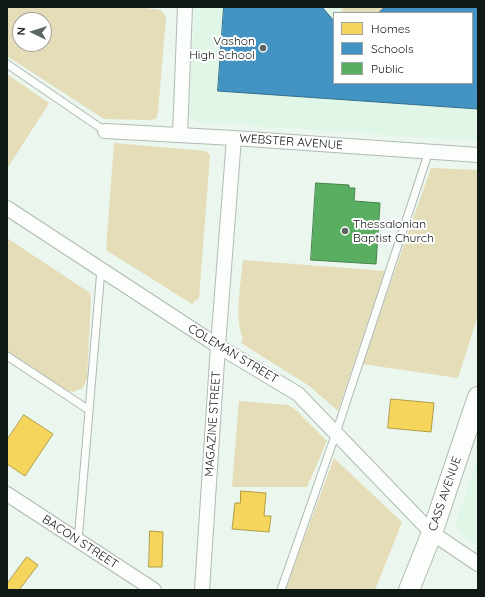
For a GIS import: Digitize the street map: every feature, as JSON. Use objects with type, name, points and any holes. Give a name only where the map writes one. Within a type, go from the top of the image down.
[{"type":"main road","name":"CASS AVENUE","points":[[410,590],[432,533],[478,397]]},
{"type":"street","points":[[180,134],[185,7]]},
{"type":"street","name":"WEBSTER AVENUE","points":[[105,131],[180,134],[478,155]]},
{"type":"street","name":"MAGAZINE STREET","points":[[202,590],[218,346],[234,138]]},
{"type":"street","name":"COLEMAN STREET","points":[[7,208],[218,346],[298,394],[432,533],[478,564]]},
{"type":"street","name":"BACON STREET","points":[[7,494],[154,590]]},
{"type":"lane","points":[[7,64],[105,131]]},
{"type":"lane","points":[[281,590],[336,433],[429,151]]},
{"type":"lane","points":[[78,541],[101,269]]},
{"type":"lane","points":[[7,356],[89,410]]},
{"type":"shaded area","points":[[7,7],[136,7],[161,10],[166,17],[158,112],[156,119],[104,119],[7,56]]},
{"type":"shaded area","name":"Vashon High School","points":[[195,7],[478,7],[478,141],[197,122],[189,116]]},
{"type":"shaded area","points":[[343,7],[385,7],[379,12],[341,12]]},
{"type":"shaded area","points":[[7,74],[49,103],[7,169]]},
{"type":"shaded area","points":[[114,143],[205,151],[210,155],[199,298],[192,304],[106,250]]},
{"type":"shaded area","points":[[431,168],[478,170],[478,315],[458,378],[362,364]]},
{"type":"shaded area","points":[[7,238],[90,293],[91,299],[87,378],[83,388],[73,392],[64,390],[7,352]]},
{"type":"shaded area","points":[[243,260],[385,271],[338,411],[308,385],[241,343],[243,339],[240,331],[239,311]]},
{"type":"shaded area","points":[[239,401],[288,405],[296,410],[327,441],[307,487],[232,487]]},
{"type":"shaded area","points":[[334,458],[402,522],[375,590],[285,590]]},
{"type":"shaded area","points":[[478,458],[478,546],[463,536],[458,531],[456,526]]},
{"type":"building: Homes","points":[[391,399],[434,403],[431,432],[388,428]]},
{"type":"building: Homes","points":[[24,415],[53,434],[25,476],[7,464],[7,440]]},
{"type":"building: Homes","points":[[241,491],[266,493],[264,516],[271,516],[269,532],[232,529],[235,503],[240,503]]},
{"type":"building: Homes","points":[[150,531],[163,532],[162,567],[149,567]]},
{"type":"building: Homes","points":[[27,557],[38,565],[19,590],[10,590],[7,588],[7,584]]},
{"type":"building: Schools","name":"Vashon High School","points":[[224,7],[322,7],[333,20],[333,84],[473,84],[473,12],[379,12],[385,7],[478,7],[478,109],[218,91]]},
{"type":"building: Public","name":"Thessalonian Baptist Church","points":[[316,183],[349,185],[349,188],[355,188],[354,201],[380,203],[376,264],[311,260]]},
{"type":"place","name":"Vashon High School","points":[[263,48]]},
{"type":"place","name":"Thessalonian Baptist Church","points":[[345,231]]}]
